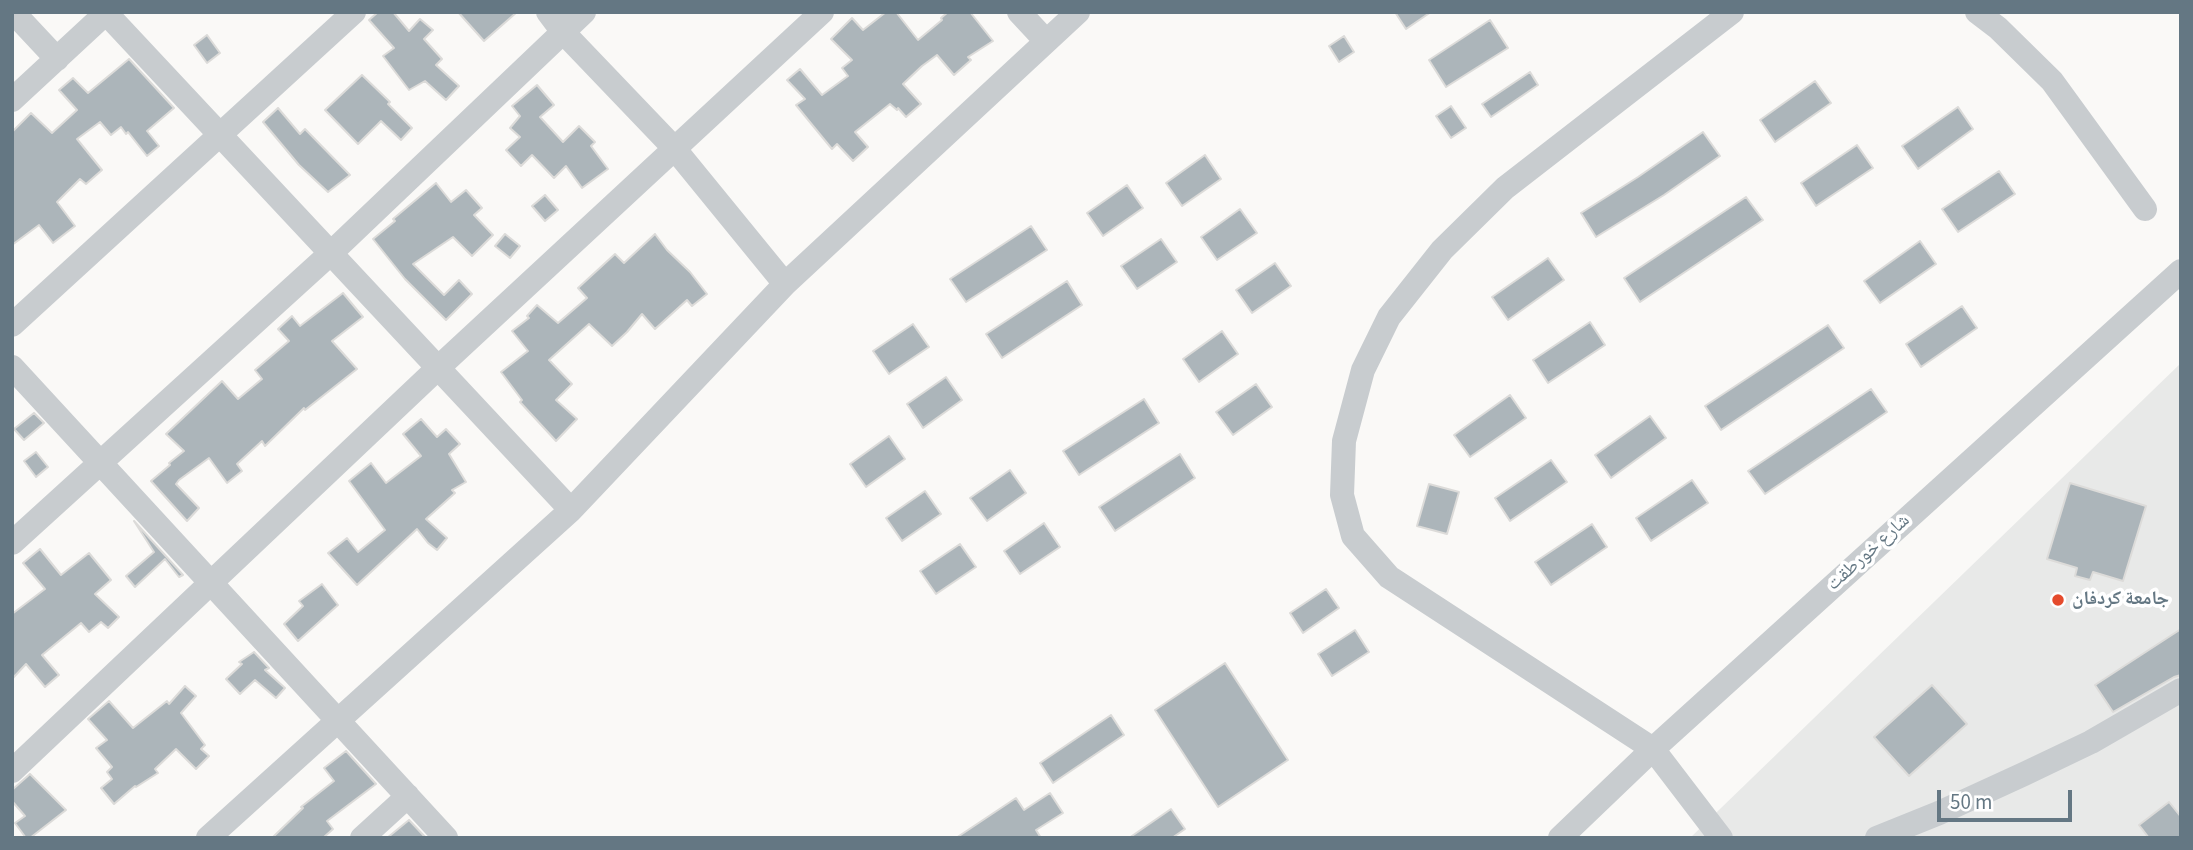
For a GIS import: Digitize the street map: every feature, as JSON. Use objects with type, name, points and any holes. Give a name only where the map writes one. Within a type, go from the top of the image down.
[{"type":"street","points":[[13,12],[57,59]]},
{"type":"street","points":[[12,325],[354,12]]},
{"type":"street","points":[[548,12],[563,32],[674,148],[785,284]]},
{"type":"street","points":[[12,543],[331,253],[584,12]]},
{"type":"street","points":[[12,771],[439,367],[822,12]]},
{"type":"street","points":[[1019,12],[1046,41]]},
{"type":"street","points":[[208,838],[571,510],[785,284],[1078,12]]},
{"type":"street","points":[[1721,838],[1653,749],[1390,577],[1353,536],[1342,495],[1343,441],[1363,370],[1390,317],[1442,250],[1505,188],[1732,12]]},
{"type":"street","points":[[1977,12],[1998,28],[2052,81],[2145,208]]},
{"type":"street","points":[[12,100],[106,13],[571,510]]},
{"type":"street","name":"شارع خورطقت","points":[[1560,838],[1653,749],[2181,271]]},
{"type":"street","points":[[12,367],[446,838]]},
{"type":"street","points":[[1877,838],[2046,764],[2091,742],[2181,690]]},
{"type":"street","points":[[362,838],[408,796]]},
{"type":"shaded area","name":"جامعة كردفان","points":[[2181,363],[2181,838],[1690,838]]},
{"type":"building","points":[[378,12],[393,12],[409,31],[420,19],[433,30],[424,39],[442,59],[436,65],[459,86],[446,100],[425,81],[409,90],[383,56],[394,48],[369,20]]},
{"type":"building","points":[[458,12],[517,12],[484,41]]},
{"type":"building","points":[[886,12],[896,12],[918,40],[948,12],[970,12],[993,41],[968,57],[971,60],[954,75],[937,55],[922,66],[903,84],[921,104],[906,117],[890,104],[855,132],[868,147],[853,161],[837,144],[832,149],[809,121],[796,105],[805,99],[787,80],[800,69],[822,95],[848,76],[842,68],[852,60],[831,39],[852,18],[863,30]]},
{"type":"building","points":[[1395,12],[1431,12],[1406,29]]},
{"type":"building","points":[[1490,20],[1508,48],[1446,87],[1429,60]]},
{"type":"building","points":[[207,35],[220,53],[207,63],[194,45]]},
{"type":"building","points":[[1344,36],[1354,52],[1339,62],[1329,46]]},
{"type":"building","points":[[129,59],[174,108],[147,131],[159,146],[147,156],[128,132],[126,134],[121,127],[111,135],[100,122],[77,139],[102,170],[86,184],[80,179],[57,202],[75,226],[53,243],[39,225],[12,245],[12,132],[31,113],[52,133],[77,110],[59,90],[73,78],[88,93]]},
{"type":"building","points":[[1530,72],[1538,85],[1491,117],[1482,104]]},
{"type":"building","points":[[362,75],[412,128],[401,140],[381,121],[358,144],[325,110]]},
{"type":"building","points":[[1815,81],[1831,103],[1775,142],[1760,120]]},
{"type":"building","points":[[537,85],[554,105],[540,117],[563,142],[579,126],[595,142],[591,146],[608,169],[582,188],[566,166],[554,178],[532,155],[521,166],[506,150],[520,137],[510,128],[520,116],[512,106]]},
{"type":"building","points":[[1451,106],[1466,128],[1451,138],[1436,116]]},
{"type":"building","points":[[1958,107],[1973,129],[1918,169],[1902,146]]},
{"type":"building","points":[[278,108],[300,134],[305,129],[350,175],[328,192],[299,165],[263,122]]},
{"type":"building","points":[[1703,132],[1720,156],[1596,237],[1581,213]]},
{"type":"building","points":[[1857,145],[1873,168],[1816,206],[1801,183]]},
{"type":"building","points":[[1205,155],[1221,179],[1182,206],[1166,183]]},
{"type":"building","points":[[1999,171],[2015,194],[1958,232],[1942,209]]},
{"type":"building","points":[[436,183],[451,202],[466,190],[482,208],[474,215],[493,235],[472,256],[453,237],[413,264],[444,295],[459,280],[472,294],[446,320],[405,279],[373,239]]},
{"type":"building","points":[[1127,185],[1143,208],[1103,236],[1087,213]]},
{"type":"building","points":[[545,195],[558,210],[545,221],[532,206]]},
{"type":"building","points":[[1746,197],[1763,220],[1640,302],[1624,278]]},
{"type":"building","points":[[1240,209],[1257,233],[1217,260],[1201,237]]},
{"type":"building","points":[[1031,226],[1047,250],[966,302],[950,279]]},
{"type":"building","points":[[505,234],[520,246],[510,258],[495,246]]},
{"type":"building","points":[[655,234],[707,294],[692,306],[687,300],[655,329],[642,314],[612,346],[589,324],[549,360],[572,384],[556,400],[577,419],[556,441],[520,402],[522,400],[501,372],[528,351],[512,331],[529,318],[527,316],[537,305],[558,323],[587,298],[578,288],[615,254],[624,263]]},
{"type":"building","points":[[1161,239],[1177,262],[1137,289],[1121,266]]},
{"type":"building","points":[[1920,241],[1936,264],[1880,303],[1864,281]]},
{"type":"building","points":[[1548,258],[1564,280],[1508,320],[1492,297]]},
{"type":"building","points":[[1275,263],[1291,286],[1252,313],[1236,290]]},
{"type":"building","points":[[1067,281],[1082,305],[1002,358],[986,334]]},
{"type":"building","points":[[343,293],[363,317],[332,341],[357,369],[305,410],[304,408],[265,446],[262,441],[237,464],[242,471],[227,483],[209,458],[179,480],[176,484],[199,508],[187,521],[151,481],[184,451],[166,434],[222,381],[238,399],[262,379],[255,370],[289,341],[278,329],[292,316],[300,326]]},
{"type":"building","points":[[1962,306],[1977,328],[1921,367],[1906,344]]},
{"type":"building","points":[[1590,322],[1605,345],[1548,383],[1533,360]]},
{"type":"building","points":[[913,324],[929,347],[889,374],[873,351]]},
{"type":"building","points":[[1828,325],[1844,348],[1721,430],[1705,406]]},
{"type":"building","points":[[1222,331],[1238,354],[1199,382],[1183,359]]},
{"type":"building","points":[[946,377],[962,400],[923,428],[907,404]]},
{"type":"building","points":[[1256,384],[1272,407],[1233,435],[1216,412]]},
{"type":"building","points":[[1871,389],[1887,412],[1765,494],[1748,471]]},
{"type":"building","points":[[1510,395],[1526,418],[1470,457],[1454,435]]},
{"type":"building","points":[[1144,399],[1159,423],[1079,475],[1063,451]]},
{"type":"building","points":[[34,413],[44,423],[24,440],[14,429]]},
{"type":"building","points":[[1650,416],[1666,438],[1611,478],[1595,455]]},
{"type":"building","points":[[421,419],[437,437],[446,429],[460,444],[449,454],[466,482],[452,490],[455,493],[426,519],[447,538],[437,550],[417,529],[357,585],[328,553],[347,538],[358,552],[385,530],[349,481],[371,463],[386,483],[421,456],[403,434]]},
{"type":"building","points":[[889,436],[905,459],[866,487],[850,464]]},
{"type":"building","points":[[36,452],[48,467],[36,477],[24,461]]},
{"type":"building","points":[[1180,454],[1195,478],[1115,531],[1099,507]]},
{"type":"building","points":[[1551,460],[1567,482],[1510,521],[1495,498]]},
{"type":"building","points":[[1010,470],[1026,493],[987,521],[970,498]]},
{"type":"building","points":[[1692,480],[1708,503],[1651,541],[1636,518]]},
{"type":"building","points":[[2070,483],[2146,506],[2123,581],[2093,572],[2090,580],[2075,576],[2077,568],[2047,559]]},
{"type":"building","points":[[1429,484],[1459,492],[1447,534],[1417,526]]},
{"type":"building","points":[[925,491],[941,514],[902,541],[886,518]]},
{"type":"building","points":[[134,521],[183,575],[179,577],[165,559],[135,587],[126,576],[154,552]]},
{"type":"building","points":[[1044,523],[1060,547],[1020,574],[1004,551]]},
{"type":"building","points":[[1592,524],[1607,547],[1551,585],[1535,562]]},
{"type":"building","points":[[960,544],[976,567],[936,594],[920,571]]},
{"type":"building","points":[[40,549],[61,575],[89,553],[111,580],[95,594],[119,617],[108,628],[101,622],[89,632],[81,623],[42,655],[59,675],[45,687],[26,664],[12,679],[12,614],[45,589],[23,563]]},
{"type":"building","points":[[322,584],[338,605],[298,641],[284,624],[303,606],[299,601]]},
{"type":"building","points":[[1326,589],[1339,608],[1303,633],[1290,613]]},
{"type":"building","points":[[2181,629],[2181,675],[2113,712],[2095,685]]},
{"type":"building","points":[[1355,630],[1369,652],[1332,676],[1318,654]]},
{"type":"building","points":[[254,652],[269,668],[265,670],[285,688],[276,698],[255,680],[240,694],[226,679],[242,664],[239,662]]},
{"type":"building","points":[[1225,663],[1288,760],[1218,807],[1155,710]]},
{"type":"building","points":[[1932,685],[1967,724],[1909,776],[1874,737]]},
{"type":"building","points":[[185,686],[196,696],[181,713],[205,745],[201,749],[209,756],[196,769],[176,749],[155,769],[158,773],[135,786],[114,804],[101,788],[112,779],[107,772],[112,767],[96,748],[107,740],[88,719],[109,701],[133,728],[167,701],[169,704]]},
{"type":"building","points":[[1111,715],[1124,735],[1053,783],[1040,763]]},
{"type":"building","points":[[346,751],[376,784],[327,821],[333,829],[323,838],[272,838],[303,808],[301,807],[334,781],[324,768]]},
{"type":"building","points":[[30,774],[66,810],[30,838],[26,838],[15,823],[25,816],[12,801],[12,790]]},
{"type":"building","points":[[1050,793],[1063,813],[1036,830],[1041,838],[956,838],[1016,798],[1024,810]]},
{"type":"building","points":[[2169,802],[2181,817],[2181,838],[2149,838],[2139,825]]},
{"type":"building","points":[[1171,809],[1185,829],[1172,838],[1129,838]]},
{"type":"building","points":[[409,820],[426,838],[387,838]]},
{"type":"place","name":"جامعة كردفان","points":[[2058,600]]}]
